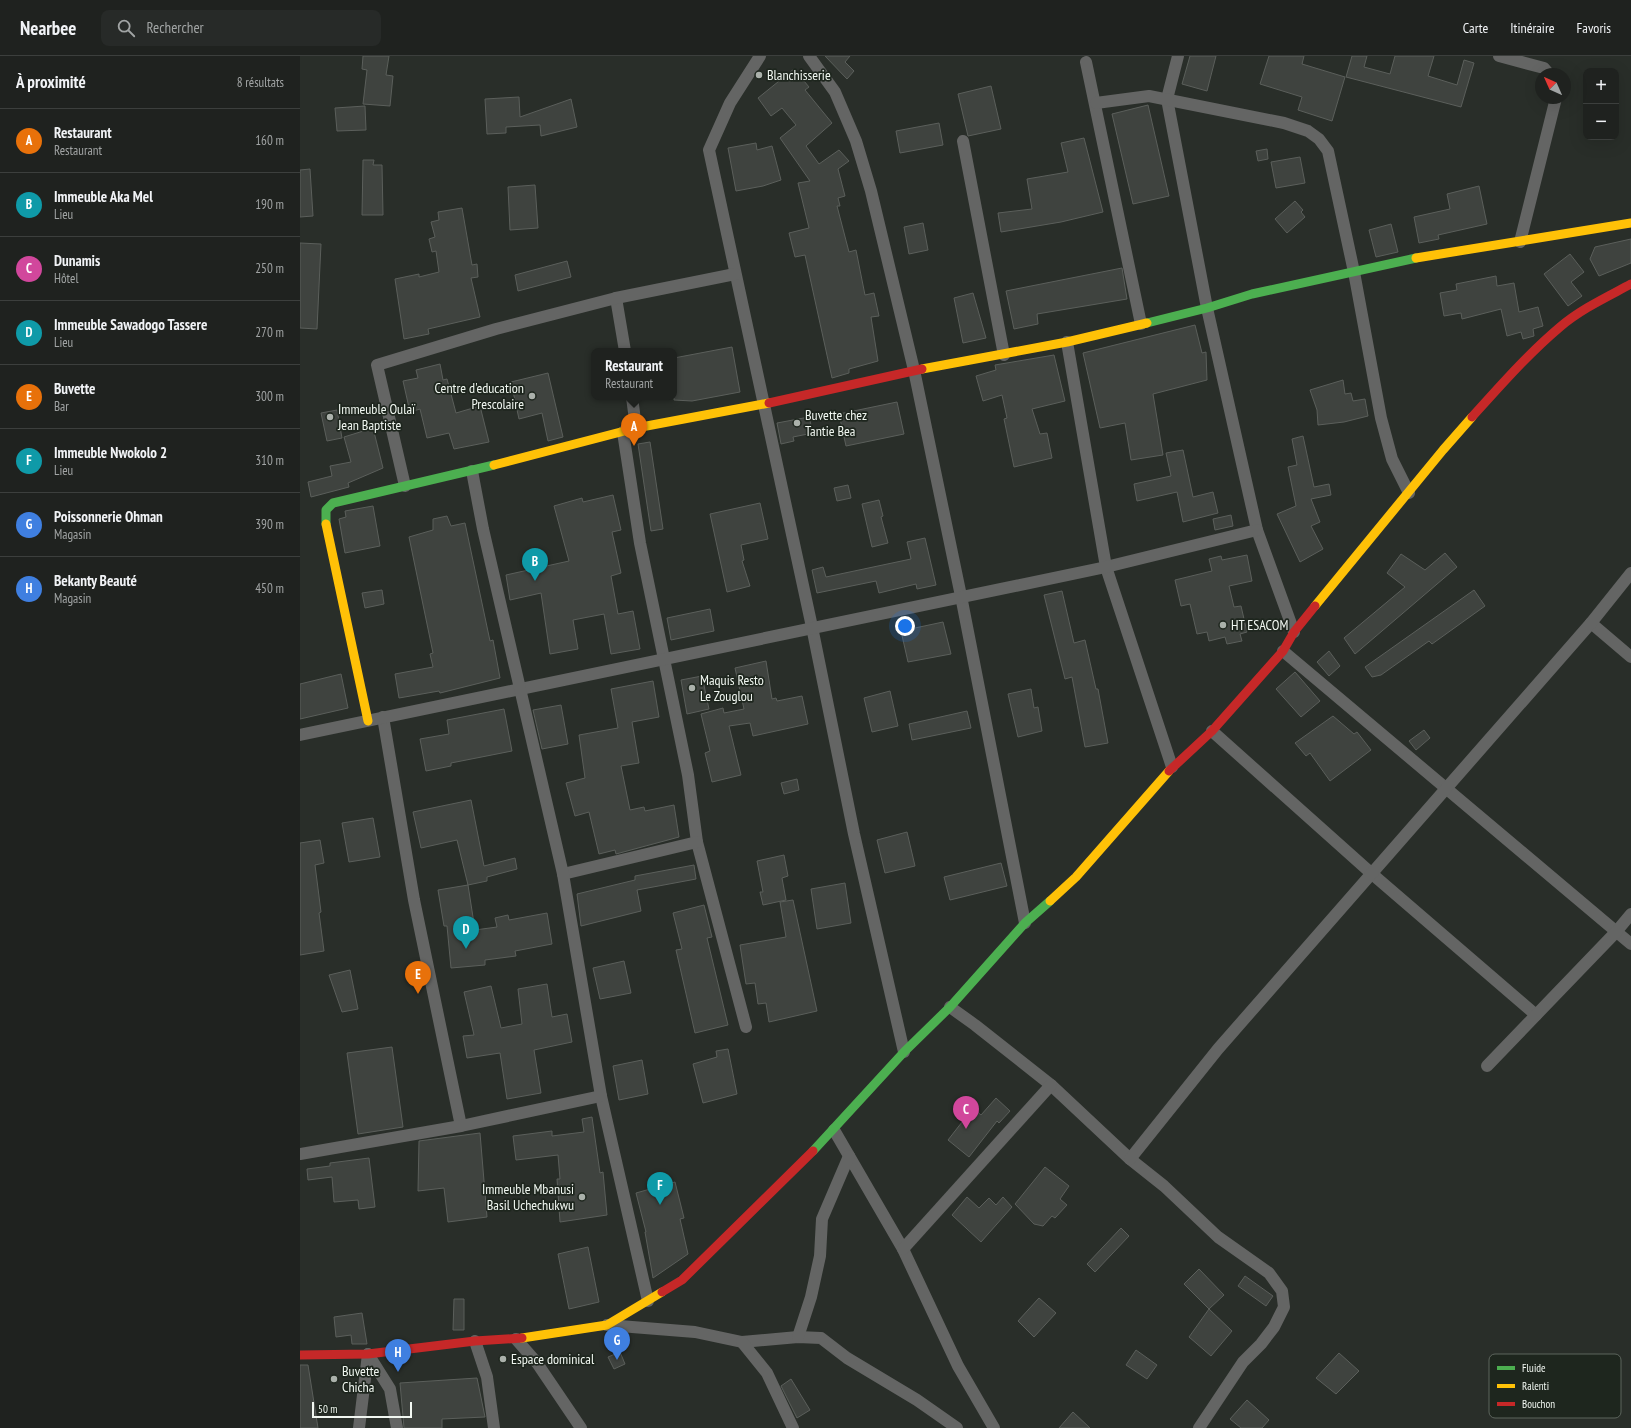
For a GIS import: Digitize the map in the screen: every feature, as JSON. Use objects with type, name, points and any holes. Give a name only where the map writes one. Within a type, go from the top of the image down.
[{"type":"street","points":[[760,56],[730,104],[709,150],[812,627],[854,834],[904,1052]]},
{"type":"street","points":[[809,56],[835,92],[856,141],[871,191],[914,370],[962,596],[1025,923]]},
{"type":"street","points":[[1178,56],[1167,99],[1207,308],[1258,530],[1294,632]]},
{"type":"street","points":[[1498,56],[1544,68]]},
{"type":"street","points":[[1086,62],[1142,324]]},
{"type":"street","points":[[1096,104],[1149,96],[1284,123],[1308,131],[1319,139],[1328,151],[1354,272],[1381,418],[1392,459],[1409,493]]},
{"type":"street","points":[[1520,242],[1554,104]]},
{"type":"street","points":[[963,141],[1004,355]]},
{"type":"street","points":[[368,721],[325,518],[326,510],[332,503],[472,471],[636,428],[764,404],[914,370],[1004,355],[1067,342],[1207,308],[1252,294],[1438,253],[1520,242],[1631,223]]},
{"type":"street","points":[[405,486],[377,365],[496,329],[616,298],[735,274]]},
{"type":"street","points":[[607,1325],[682,1280],[834,1130],[904,1052],[950,1007],[1025,923],[1076,877],[1172,767],[1212,731],[1283,651],[1294,632],[1353,558],[1409,493],[1448,444],[1539,346],[1561,326],[1589,307],[1631,284]]},
{"type":"street","points":[[616,298],[624,348]]},
{"type":"street","points":[[1067,342],[1106,566],[1172,767]]},
{"type":"street","points":[[632,400],[636,428]]},
{"type":"street","points":[[623,432],[640,543],[688,775],[697,842],[746,1027]]},
{"type":"street","points":[[472,471],[482,529],[563,874],[601,1096],[648,1301]]},
{"type":"street","points":[[300,735],[1106,566],[1258,530]]},
{"type":"street","points":[[1130,1159],[1218,1049],[1591,623],[1631,573]]},
{"type":"street","points":[[1591,623],[1631,657]]},
{"type":"street","points":[[1283,651],[1631,944]]},
{"type":"street","points":[[383,718],[414,900],[461,1126]]},
{"type":"street","points":[[1212,731],[1371,873],[1536,1015]]},
{"type":"street","points":[[563,874],[697,842]]},
{"type":"street","points":[[1487,1066],[1616,932],[1631,914]]},
{"type":"street","points":[[950,1007],[1051,1085],[1130,1159],[1164,1186],[1218,1237],[1257,1263],[1282,1291],[1284,1307],[1274,1327],[1261,1344],[1243,1362],[1199,1428]]},
{"type":"street","points":[[903,1250],[1051,1085]]},
{"type":"street","points":[[300,1154],[461,1126],[601,1096]]},
{"type":"street","points":[[834,1130],[903,1250],[958,1366],[994,1428]]},
{"type":"street","points":[[798,1337],[816,1277],[820,1256],[822,1219],[849,1156]]},
{"type":"street","points":[[300,1355],[368,1354],[475,1341],[516,1339],[607,1325],[695,1332],[742,1342],[798,1337],[821,1338],[847,1358],[917,1400],[957,1428]]},
{"type":"street","points":[[516,1339],[537,1363],[581,1428]]},
{"type":"street","points":[[475,1341],[487,1376],[494,1428]]},
{"type":"street","points":[[742,1342],[767,1373],[793,1428]]},
{"type":"street","points":[[360,1428],[368,1354]]},
{"type":"street","points":[[368,1354],[390,1389],[397,1428]]},
{"type":"building","points":[[363,56],[389,56],[386,75],[393,76],[390,106],[363,104],[367,70],[362,69]]},
{"type":"building","points":[[825,56],[850,56],[845,62],[854,71],[847,79]]},
{"type":"building","points":[[1190,56],[1216,56],[1207,91],[1182,84]]},
{"type":"building","points":[[1269,56],[1304,56],[1302,64],[1345,77],[1332,121],[1298,110],[1302,97],[1260,84]]},
{"type":"building","points":[[1352,56],[1367,56],[1364,67],[1390,74],[1395,56],[1434,56],[1428,76],[1457,85],[1464,60],[1474,63],[1461,107],[1346,77]]},
{"type":"building","points":[[794,69],[809,87],[805,90],[832,123],[806,146],[819,164],[839,150],[849,161],[838,169],[845,196],[838,198],[840,206],[837,206],[849,252],[856,250],[865,295],[874,293],[879,316],[871,317],[878,361],[849,369],[849,373],[832,378],[805,255],[795,257],[789,233],[809,228],[798,183],[810,181],[780,138],[796,125],[782,108],[771,116],[758,98]]},
{"type":"building","points":[[991,86],[1001,129],[968,136],[958,94]]},
{"type":"building","points":[[519,97],[520,117],[571,99],[577,127],[541,136],[540,125],[506,127],[506,133],[487,134],[485,99]]},
{"type":"building","points":[[1148,105],[1169,196],[1133,204],[1112,114]]},
{"type":"building","points":[[365,106],[366,130],[337,131],[335,108]]},
{"type":"building","points":[[939,123],[943,145],[900,153],[896,131]]},
{"type":"building","points":[[1084,138],[1103,212],[1061,222],[1001,232],[998,213],[1032,209],[1027,179],[1068,172],[1061,143]]},
{"type":"building","points":[[756,143],[757,150],[772,146],[781,180],[763,186],[736,191],[728,148]]},
{"type":"building","points":[[1267,149],[1268,159],[1258,161],[1256,151]]},
{"type":"building","points":[[1300,157],[1305,183],[1276,188],[1271,162]]},
{"type":"building","points":[[363,160],[374,160],[373,165],[382,165],[383,215],[362,215]]},
{"type":"building","points":[[310,169],[313,216],[300,217],[300,170]]},
{"type":"building","points":[[535,185],[538,228],[510,230],[508,187]]},
{"type":"building","points":[[1479,186],[1487,224],[1438,235],[1439,239],[1419,243],[1414,217],[1450,209],[1447,194]]},
{"type":"building","points":[[1295,201],[1303,210],[1301,212],[1305,217],[1287,233],[1275,219]]},
{"type":"building","points":[[462,208],[472,265],[477,264],[478,277],[471,278],[480,317],[428,329],[429,334],[404,339],[395,279],[419,274],[419,277],[439,272],[436,251],[432,252],[429,239],[435,237],[431,222],[439,220],[438,212]]},
{"type":"building","points":[[923,223],[928,250],[909,254],[904,227]]},
{"type":"building","points":[[1391,224],[1398,252],[1376,257],[1369,230]]},
{"type":"building","points":[[1631,239],[1631,263],[1599,276],[1590,259],[1595,247]]},
{"type":"building","points":[[300,243],[321,244],[317,329],[300,328]]},
{"type":"building","points":[[1570,254],[1584,272],[1571,282],[1582,296],[1568,306],[1544,274]]},
{"type":"building","points":[[567,261],[571,277],[518,291],[515,275]]},
{"type":"building","points":[[1122,268],[1127,299],[1037,314],[1038,324],[1014,329],[1006,291]]},
{"type":"building","points":[[1496,276],[1497,286],[1514,283],[1519,312],[1538,307],[1543,326],[1533,329],[1534,336],[1523,339],[1521,332],[1507,336],[1501,309],[1462,319],[1461,313],[1444,316],[1440,293],[1457,290],[1456,284]]},
{"type":"building","points":[[973,293],[986,338],[963,343],[954,298]]},
{"type":"building","points":[[1195,325],[1202,353],[1206,352],[1207,380],[1153,394],[1163,455],[1131,460],[1125,423],[1100,428],[1083,353]]},
{"type":"building","points":[[732,347],[740,392],[692,401],[674,400],[677,400],[677,357]]},
{"type":"building","points":[[1054,355],[1065,401],[1032,409],[1040,434],[1047,433],[1052,458],[1014,467],[1004,419],[1007,418],[1002,395],[983,401],[976,376],[996,370],[995,365]]},
{"type":"building","points":[[440,364],[443,380],[447,379],[456,413],[480,406],[489,442],[454,449],[449,433],[427,438],[420,409],[410,412],[403,381],[418,378],[416,370]]},
{"type":"building","points":[[548,373],[563,437],[548,441],[542,413],[519,419],[511,382]]},
{"type":"building","points":[[1343,380],[1345,394],[1351,393],[1353,401],[1365,399],[1368,416],[1344,422],[1318,425],[1317,410],[1310,390]]},
{"type":"building","points":[[897,402],[904,434],[846,446],[839,414]]},
{"type":"building","name":"Immeuble Oulaï Jean Baptiste","points":[[337,410],[342,438],[327,441],[321,413]]},
{"type":"building","points":[[809,417],[813,433],[793,437],[794,441],[781,444],[777,423]]},
{"type":"building","points":[[373,428],[383,468],[348,483],[349,487],[311,497],[308,482],[332,476],[330,466],[351,462],[344,437]]},
{"type":"building","points":[[1303,436],[1314,487],[1329,484],[1331,495],[1311,499],[1320,522],[1311,526],[1323,549],[1300,562],[1277,514],[1296,506],[1288,467],[1297,465],[1292,439]]},
{"type":"building","points":[[650,442],[663,529],[651,531],[638,444]]},
{"type":"building","points":[[1183,450],[1193,497],[1213,492],[1218,513],[1183,522],[1177,492],[1137,501],[1134,484],[1171,476],[1166,453]]},
{"type":"building","points":[[848,485],[851,498],[837,501],[834,488]]},
{"type":"building","points":[[613,495],[621,530],[612,532],[621,573],[611,576],[618,614],[633,611],[640,649],[611,654],[604,614],[573,620],[578,649],[550,654],[541,593],[510,600],[506,575],[569,561],[554,506],[582,498],[583,502]]},
{"type":"building","points":[[879,500],[883,516],[881,517],[888,543],[872,547],[862,504]]},
{"type":"building","points":[[760,503],[768,539],[741,545],[744,560],[742,561],[750,586],[727,592],[710,514]]},
{"type":"building","points":[[373,506],[380,546],[345,553],[339,519],[346,517],[345,511]]},
{"type":"building","points":[[1231,515],[1233,526],[1215,530],[1213,519]]},
{"type":"building","points":[[447,516],[451,526],[465,523],[490,641],[493,640],[500,678],[440,693],[439,691],[399,698],[395,674],[433,667],[430,654],[433,653],[409,537],[433,530],[433,519]]},
{"type":"building","points":[[925,538],[936,585],[917,589],[916,584],[879,593],[876,581],[817,593],[812,570],[823,567],[826,577],[911,559],[907,542]]},
{"type":"building","points":[[1445,553],[1457,567],[1355,654],[1344,638],[1405,587],[1387,573],[1401,554],[1425,570]]},
{"type":"building","points":[[1247,555],[1252,581],[1229,586],[1234,607],[1241,606],[1247,632],[1240,634],[1242,641],[1227,644],[1225,637],[1209,641],[1207,632],[1197,634],[1190,604],[1181,606],[1175,580],[1212,571],[1209,559],[1221,556],[1222,560]]},
{"type":"building","points":[[382,590],[384,604],[365,608],[362,593]]},
{"type":"building","points":[[1474,590],[1485,606],[1432,644],[1429,641],[1381,675],[1372,677],[1365,667]]},
{"type":"building","points":[[1062,591],[1074,643],[1085,640],[1096,689],[1098,689],[1108,743],[1085,747],[1072,677],[1065,679],[1044,595]]},
{"type":"building","points":[[710,609],[714,631],[671,640],[667,618]]},
{"type":"building","points":[[943,622],[951,654],[908,662],[901,631]]},
{"type":"building","points":[[1329,651],[1340,666],[1329,676],[1317,662]]},
{"type":"building","points":[[766,661],[772,699],[776,698],[777,701],[802,696],[808,724],[753,736],[750,723],[729,726],[741,775],[712,782],[705,753],[710,751],[701,714],[723,708],[724,713],[744,709],[735,668]]},
{"type":"building","points":[[1295,672],[1320,701],[1301,717],[1276,689]]},
{"type":"building","points":[[341,674],[348,708],[300,719],[300,684]]},
{"type":"building","points":[[702,676],[709,709],[687,714],[681,680]]},
{"type":"building","points":[[653,681],[659,717],[632,722],[639,763],[621,766],[630,810],[644,807],[645,811],[674,805],[679,837],[616,854],[615,850],[599,854],[589,812],[575,816],[566,783],[585,778],[579,735],[618,728],[611,689]]},
{"type":"building","points":[[1031,689],[1034,708],[1038,707],[1042,731],[1018,737],[1008,694]]},
{"type":"building","points":[[890,691],[898,726],[872,732],[864,698]]},
{"type":"building","points":[[561,705],[568,744],[542,749],[533,710]]},
{"type":"building","points":[[504,709],[512,751],[451,763],[451,766],[426,771],[420,739],[449,734],[447,720]]},
{"type":"building","points":[[967,711],[971,728],[912,740],[909,724]]},
{"type":"building","points":[[1333,716],[1354,734],[1357,732],[1371,750],[1330,781],[1310,753],[1306,756],[1295,743]]},
{"type":"building","points":[[1424,730],[1430,738],[1416,750],[1409,741]]},
{"type":"building","points":[[797,779],[799,790],[784,794],[781,783]]},
{"type":"building","points":[[471,800],[484,866],[515,858],[517,869],[487,877],[487,881],[468,885],[457,840],[421,848],[413,812]]},
{"type":"building","points":[[373,818],[380,857],[349,862],[342,823]]},
{"type":"building","points":[[907,832],[915,866],[885,873],[877,840]]},
{"type":"building","points":[[320,840],[324,863],[315,865],[324,951],[300,955],[300,843]]},
{"type":"building","points":[[784,855],[788,876],[782,878],[786,900],[763,905],[760,892],[763,892],[757,861]]},
{"type":"building","points":[[1001,863],[1007,886],[950,900],[944,877]]},
{"type":"building","points":[[694,865],[696,879],[637,890],[641,911],[581,926],[577,894],[635,880],[635,876]]},
{"type":"building","points":[[845,883],[851,923],[817,929],[811,889]]},
{"type":"building","points":[[468,885],[475,930],[497,927],[495,918],[508,915],[509,920],[547,913],[552,944],[515,951],[516,956],[485,960],[485,965],[451,968],[447,926],[444,926],[438,890]]},
{"type":"building","points":[[793,900],[817,1011],[769,1022],[766,1003],[758,1004],[755,983],[746,984],[740,945],[786,937],[780,902]]},
{"type":"building","points":[[704,905],[712,937],[707,938],[728,1025],[695,1033],[676,950],[682,949],[673,913]]},
{"type":"building","points":[[624,961],[631,993],[600,999],[593,968]]},
{"type":"building","points":[[350,970],[358,1009],[342,1012],[329,975]]},
{"type":"building","points":[[547,984],[552,1017],[567,1014],[572,1042],[534,1050],[541,1093],[507,1099],[500,1053],[467,1058],[463,1036],[474,1035],[464,992],[491,986],[501,1028],[522,1024],[518,989]]},
{"type":"building","points":[[392,1047],[403,1127],[358,1134],[347,1053]]},
{"type":"building","points":[[728,1049],[737,1094],[703,1103],[693,1064],[717,1057],[716,1051]]},
{"type":"building","points":[[642,1060],[648,1094],[619,1100],[613,1066]]},
{"type":"building","points":[[996,1098],[1010,1111],[999,1123],[997,1121],[969,1157],[948,1140],[973,1108],[981,1115]]},
{"type":"building","points":[[592,1117],[600,1173],[603,1172],[607,1215],[560,1222],[557,1179],[560,1179],[558,1155],[516,1160],[513,1136],[552,1131],[552,1136],[584,1132],[582,1119]]},
{"type":"building","points":[[480,1133],[487,1217],[448,1222],[444,1188],[418,1191],[419,1141]]},
{"type":"building","points":[[369,1158],[375,1207],[359,1209],[358,1200],[334,1202],[332,1177],[308,1180],[307,1169],[330,1166],[330,1163]]},
{"type":"building","points":[[1045,1167],[1069,1186],[1060,1199],[1067,1205],[1055,1218],[1052,1216],[1043,1226],[1034,1224],[1015,1204]]},
{"type":"building","points":[[675,1182],[684,1218],[680,1219],[688,1254],[653,1278],[646,1232],[636,1193]]},
{"type":"building","points":[[967,1197],[979,1208],[989,1198],[996,1205],[1003,1197],[1012,1207],[981,1242],[952,1215]]},
{"type":"building","points":[[1121,1228],[1129,1236],[1095,1272],[1087,1264]]},
{"type":"building","points":[[588,1247],[599,1302],[569,1309],[558,1254]]},
{"type":"building","points":[[1199,1269],[1224,1295],[1209,1309],[1184,1284]]},
{"type":"building","points":[[1245,1276],[1273,1296],[1266,1306],[1238,1286]]},
{"type":"building","points":[[1039,1298],[1056,1313],[1034,1337],[1018,1321]]},
{"type":"building","points":[[454,1299],[464,1299],[464,1330],[453,1330]]},
{"type":"building","points":[[1209,1309],[1232,1331],[1211,1356],[1189,1337]]},
{"type":"building","points":[[362,1313],[367,1344],[352,1344],[351,1335],[336,1337],[334,1317]]},
{"type":"building","points":[[1136,1350],[1157,1365],[1147,1379],[1126,1365]]},
{"type":"building","points":[[620,1352],[625,1364],[614,1369],[608,1357]]},
{"type":"building","points":[[1339,1353],[1359,1371],[1336,1394],[1316,1378]]},
{"type":"building","points":[[300,1365],[308,1365],[318,1428],[300,1428]]},
{"type":"building","points":[[477,1378],[485,1417],[442,1419],[442,1428],[404,1428],[400,1383]]},
{"type":"building","points":[[791,1379],[810,1410],[797,1418],[781,1386]]},
{"type":"building","points":[[1247,1400],[1269,1420],[1262,1428],[1241,1428],[1230,1419]]},
{"type":"building","points":[[1073,1412],[1090,1428],[1059,1428]]},
{"type":"traffic: fast","points":[[1147,323],[1207,308],[1252,294],[1416,258]]},
{"type":"traffic: fast","points":[[326,524],[326,510],[333,503],[494,465]]},
{"type":"traffic: fast","points":[[813,1151],[904,1052],[950,1007],[1025,923],[1050,901]]},
{"type":"traffic: slow","points":[[1416,258],[1631,223]]},
{"type":"traffic: slow","points":[[922,369],[1067,342],[1147,323]]},
{"type":"traffic: slow","points":[[494,465],[636,428],[769,403]]},
{"type":"traffic: slow","points":[[1315,606],[1443,450],[1472,417]]},
{"type":"traffic: slow","points":[[326,524],[368,721]]},
{"type":"traffic: slow","points":[[1050,901],[1076,877],[1169,771]]},
{"type":"traffic: slow","points":[[522,1338],[607,1325],[662,1292]]},
{"type":"traffic: jam","points":[[1472,417],[1525,359],[1548,337],[1585,309],[1631,284]]},
{"type":"traffic: jam","points":[[769,403],[922,369]]},
{"type":"traffic: jam","points":[[1169,771],[1212,731],[1283,651],[1294,632],[1315,606]]},
{"type":"traffic: jam","points":[[662,1292],[682,1280],[813,1151]]},
{"type":"traffic: jam","points":[[300,1355],[368,1354],[475,1341],[522,1338]]},
{"type":"place","name":"Blanchisserie","points":[[759,75]]},
{"type":"place","name":"Centre d'education Prescolaire","points":[[532,396]]},
{"type":"place","name":"Immeuble Oulaï Jean Baptiste","points":[[330,417]]},
{"type":"place","name":"Buvette chez Tantie Bea","points":[[797,423]]},
{"type":"place","name":"Restaurant","points":[[634,446]]},
{"type":"place","name":"Immeuble Aka Mel","points":[[535,581]]},
{"type":"place","name":"HT ESACOM","points":[[1223,625]]},
{"type":"place","name":"Maquis Resto Le Zouglou","points":[[692,688]]},
{"type":"place","name":"Immeuble Sawadogo Tassere","points":[[466,949]]},
{"type":"place","name":"Buvette","points":[[418,994]]},
{"type":"place","name":"Dunamis","points":[[966,1129]]},
{"type":"place","name":"Immeuble Mbanusi Basil Uchechukwu","points":[[582,1197]]},
{"type":"place","name":"Immeuble Nwokolo 2","points":[[660,1205]]},
{"type":"place","name":"Espace dominical","points":[[503,1359]]},
{"type":"place","name":"Poissonnerie Ohman","points":[[617,1360]]},
{"type":"place","name":"Bekanty Beauté","points":[[398,1372]]},
{"type":"place","name":"Buvette Chicha","points":[[334,1379]]}]
